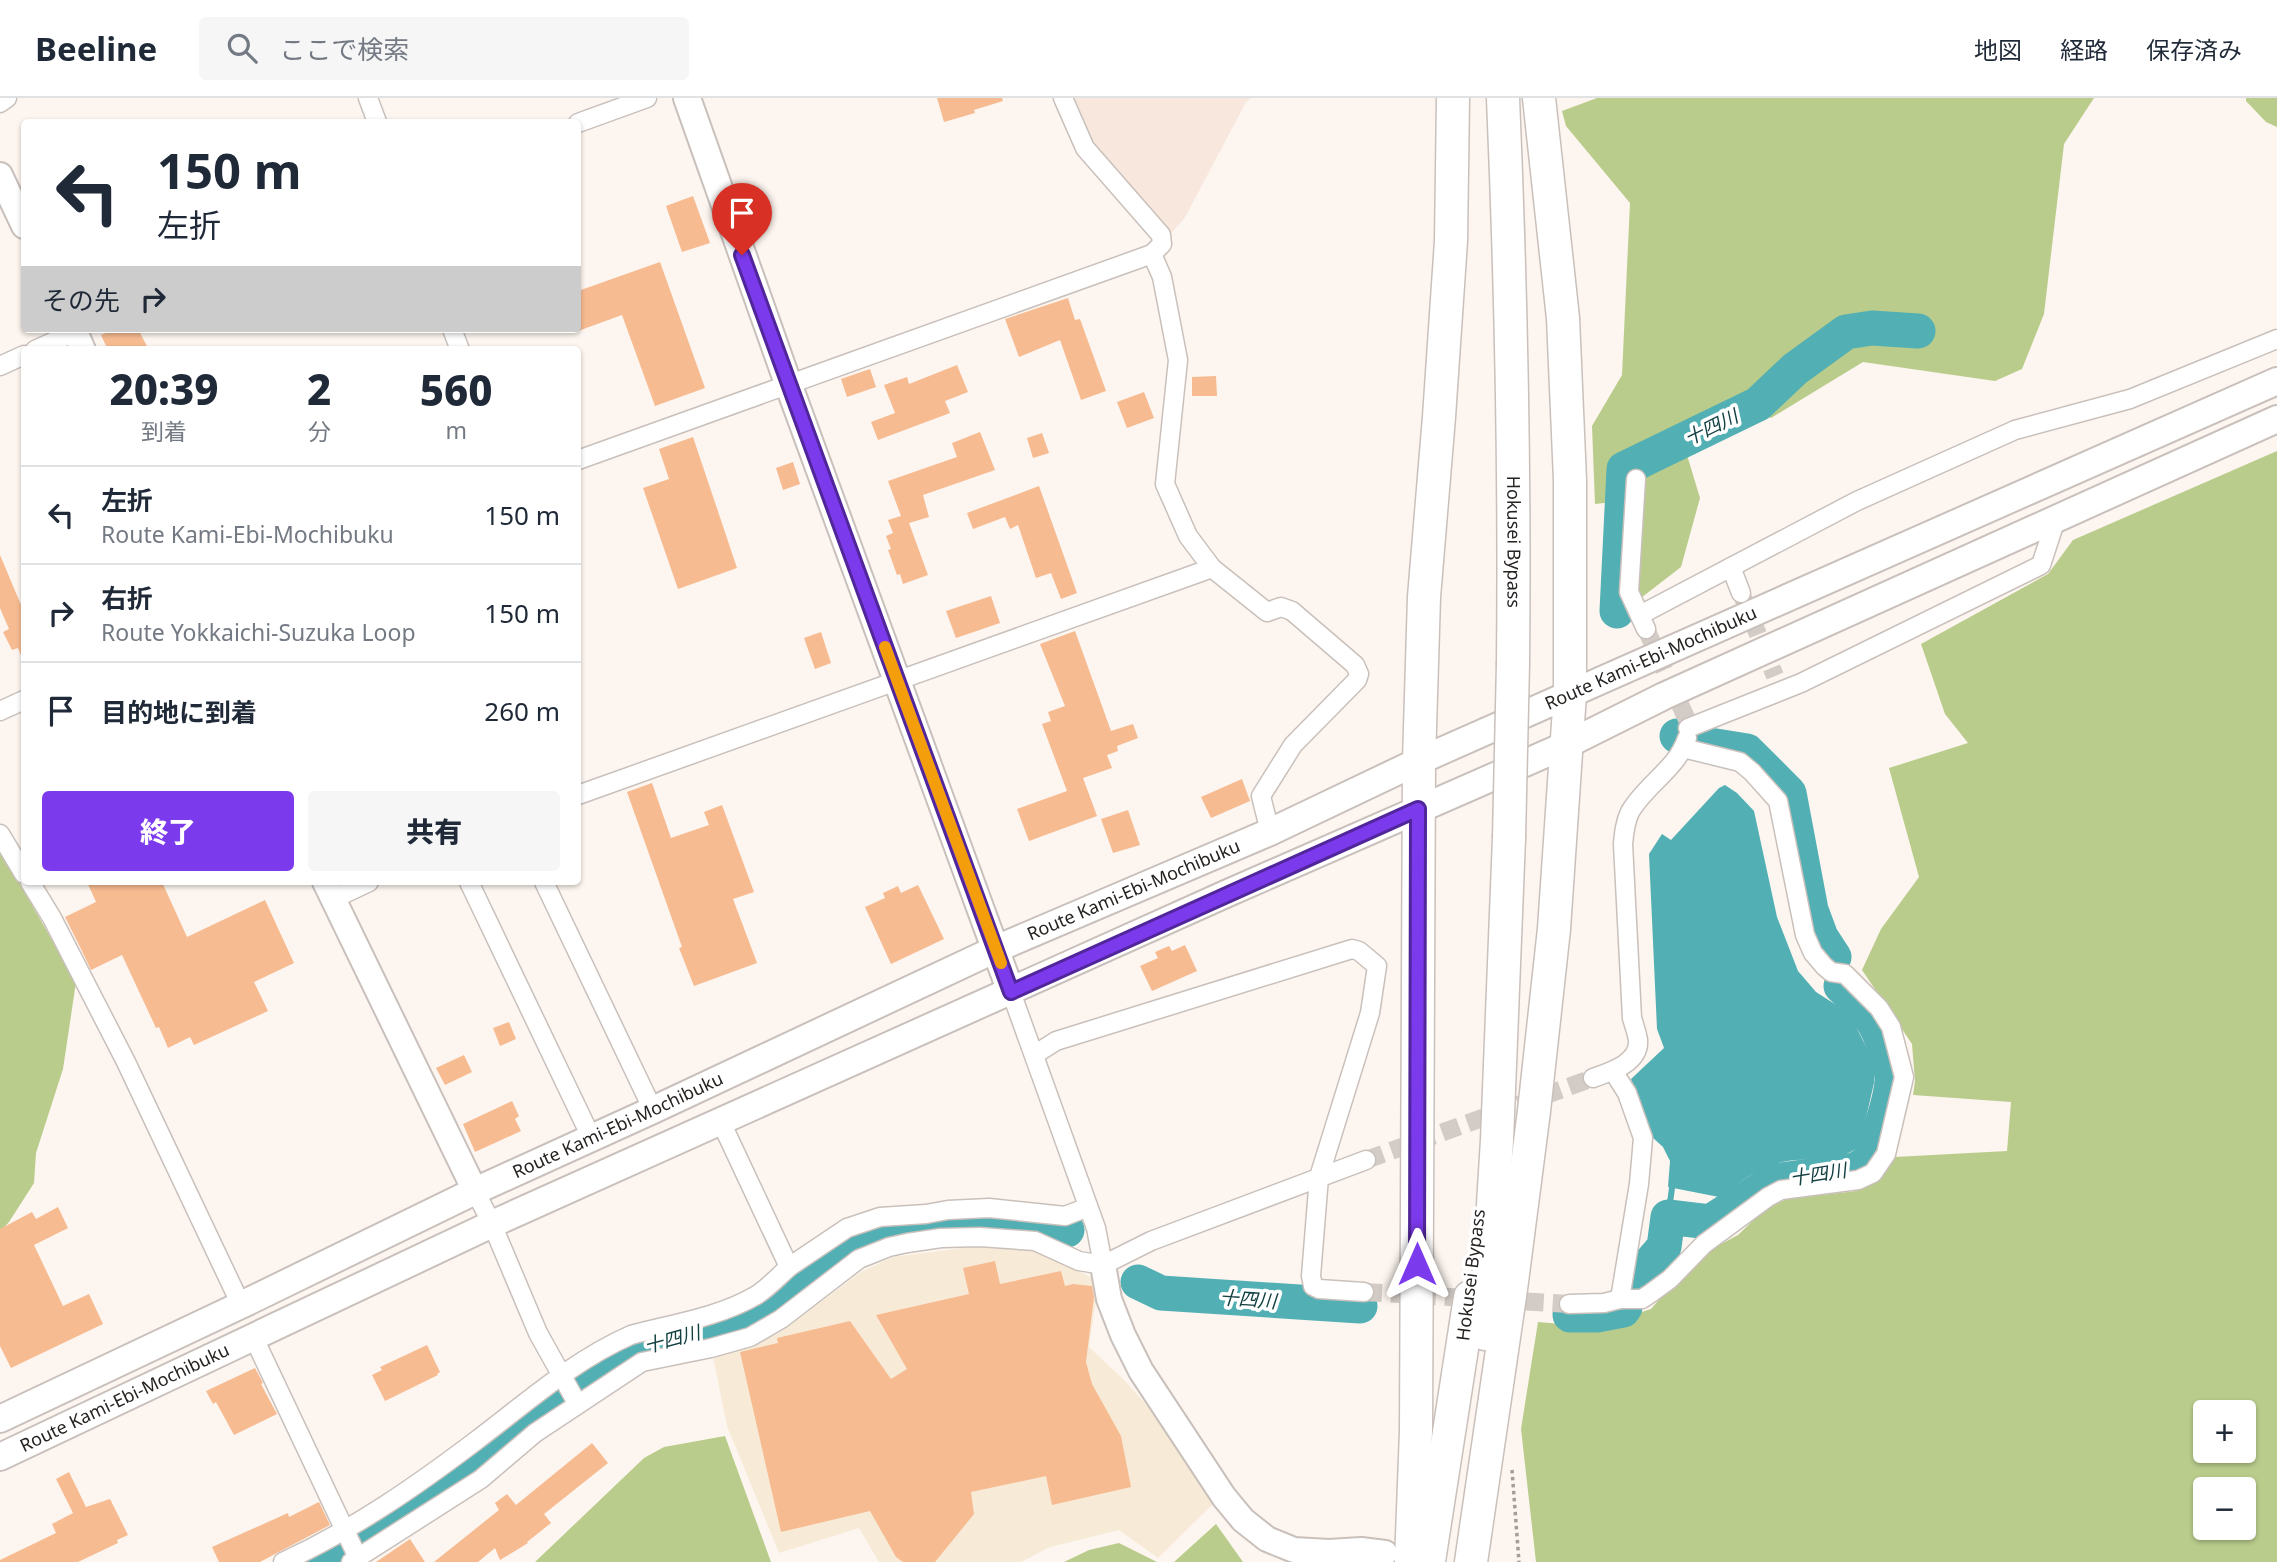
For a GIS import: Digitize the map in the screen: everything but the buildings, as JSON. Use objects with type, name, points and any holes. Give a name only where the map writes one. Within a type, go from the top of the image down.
[{"type":"highway","points":[[1398,1558],[1416,1431],[1418,809],[1423,597],[1451,241],[1453,98]]},
{"type":"highway","name":"Hokusei Bypass","points":[[1465,1562],[1488,1287],[1504,986],[1514,663],[1512,352],[1503,98]]},
{"type":"highway","points":[[1471,1562],[1534,1111],[1554,929],[1570,694],[1570,480],[1563,318],[1539,98]]},
{"type":"highway","name":"Hokusei Bypass","points":[[1429,1562],[1470,1294],[1504,986]]},
{"type":"main road","points":[[687,98],[789,386],[1011,992]]},
{"type":"main road","name":"Route Kami-Ebi-Mochibuku","points":[[0,1419],[475,1191],[996,949],[1270,832],[1419,761],[2277,381]]},
{"type":"main road","name":"Route Kami-Ebi-Mochibuku","points":[[0,1457],[492,1224],[1566,745],[1664,696],[2277,419]]},
{"type":"street","points":[[0,103],[7,98]]},
{"type":"street","points":[[368,98],[376,119]]},
{"type":"street","points":[[581,122],[647,98]]},
{"type":"street","points":[[581,459],[1152,254],[1161,244],[1161,235],[1085,148],[1063,98]]},
{"type":"street","points":[[0,175],[21,220]]},
{"type":"street","points":[[1152,254],[1162,277],[1178,360],[1165,484],[1188,536],[1212,568],[1267,612],[1281,607],[1292,611],[1355,664],[1359,674],[1357,680],[1293,745],[1261,796],[1270,832]]},
{"type":"street","points":[[46,346],[78,335]]},
{"type":"street","points":[[1636,479],[1629,592],[1643,622],[1731,567],[1857,501],[2015,430],[2130,399],[2277,339]]},
{"type":"street","points":[[0,366],[21,356]]},
{"type":"street","points":[[1593,1078],[1613,1072],[1632,1059],[1638,1044],[1632,1018],[1623,844],[1626,821],[1686,735],[1779,684],[2041,565],[2056,519]]},
{"type":"street","points":[[1731,567],[1741,593]]},
{"type":"street","points":[[581,794],[1212,568]]},
{"type":"street","points":[[0,711],[21,700]]},
{"type":"street","points":[[1569,1304],[1642,1299],[1670,1279],[1704,1244],[1768,1197],[1781,1190],[1858,1180],[1873,1172],[1885,1154],[1903,1083],[1902,1065],[1887,1019],[1845,974],[1831,972],[1813,953],[1805,935],[1778,802],[1740,762],[1686,735]]},
{"type":"street","points":[[11,841],[21,866]]},
{"type":"street","points":[[32,885],[52,918],[126,1062],[241,1305]]},
{"type":"street","points":[[354,885],[329,890],[492,1224],[538,1333],[577,1403]]},
{"type":"street","points":[[470,885],[591,1137]]},
{"type":"street","points":[[545,885],[653,1110]]},
{"type":"street","points":[[1034,1055],[1056,1041],[1352,949],[1359,951],[1377,967],[1370,1013],[1319,1177],[1311,1276],[1313,1286],[1320,1289],[1364,1292]]},
{"type":"street","points":[[1011,992],[1096,1228],[1109,1299],[1123,1335],[1141,1371],[1224,1497],[1243,1520],[1294,1556],[1361,1550],[1398,1558]]},
{"type":"street","points":[[1613,1072],[1627,1093],[1643,1138],[1639,1184],[1620,1300]]},
{"type":"street","points":[[721,1122],[789,1268]]},
{"type":"street","points":[[283,1562],[345,1534],[563,1377],[631,1335],[741,1303],[757,1295],[789,1268],[846,1228],[880,1217],[904,1230],[941,1238],[980,1237],[1035,1241],[1080,1261],[1103,1265],[1151,1241],[1366,1160]]},
{"type":"street","points":[[253,1336],[345,1534],[363,1557],[481,1479],[535,1433],[642,1362],[768,1328],[859,1259],[889,1247],[904,1230],[948,1210],[989,1208],[1065,1216],[1088,1207]]},
{"type":"street","points":[[726,1313],[732,1338]]},
{"type":"path","points":[[1512,1466],[1520,1562]]},
{"type":"shaded area","points":[[1070,98],[1251,98],[1246,102],[1184,219],[1170,234],[1093,151]]},
{"type":"shaded area","points":[[979,1246],[1021,1248],[1052,1255],[1095,1280],[1098,1287],[1089,1347],[1126,1382],[1164,1425],[1214,1503],[1158,1558],[1119,1530],[1050,1547],[1021,1562],[879,1562],[859,1528],[779,1553],[727,1426],[713,1357],[742,1349],[779,1333],[861,1272],[893,1257]]},
{"type":"green space","points":[[1597,98],[2094,98],[2064,144],[2044,314],[2022,369],[1995,381],[1863,362],[1771,418],[1757,413],[1703,430],[1687,455],[1700,498],[1681,567],[1624,611],[1613,502],[1595,504],[1592,426],[1622,375],[1630,203],[1566,126],[1562,111]]},
{"type":"green space","points":[[2246,98],[2277,98],[2277,127],[2266,122]]},
{"type":"green space","points":[[2277,451],[2277,1562],[1536,1562],[1521,1429],[1538,1322],[1594,1327],[1651,1309],[1682,1273],[1708,1251],[1738,1235],[1765,1209],[1787,1199],[1856,1191],[1880,1178],[1895,1157],[2007,1151],[2011,1102],[1913,1095],[1915,1081],[1912,1044],[1862,970],[1881,929],[1919,877],[1889,768],[1968,743],[1945,714],[1921,644],[2048,574],[2073,540]]},
{"type":"green space","points":[[0,849],[76,982],[63,1069],[36,1153],[34,1183],[0,1232]]},
{"type":"green space","points":[[725,1436],[771,1562],[535,1562],[644,1458],[664,1447]]},
{"type":"green space","points":[[1216,1524],[1243,1562],[1174,1562]]},
{"type":"green space","points":[[1119,1543],[1157,1562],[1064,1562],[1089,1550]]},
{"type":"water","points":[[1725,785],[1754,811],[1777,917],[1798,971],[1816,992],[1841,1008],[1855,1025],[1871,1056],[1874,1083],[1860,1144],[1854,1150],[1836,1157],[1773,1164],[1749,1176],[1719,1197],[1668,1187],[1670,1161],[1663,1147],[1652,1137],[1631,1079],[1664,1048],[1657,1029],[1649,854],[1662,834],[1671,840],[1719,788]]},
{"type":"waterway","name":"十四川","points":[[1617,611],[1624,469],[1758,404],[1795,369],[1846,332],[1872,328],[1918,331]]},
{"type":"waterway","name":"十四川","points":[[1677,736],[1697,743],[1747,751],[1789,793],[1811,910],[1821,937],[1834,957]]},
{"type":"waterway","name":"十四川","points":[[1633,1290],[1640,1275],[1664,1247],[1668,1217],[1710,1222],[1774,1181],[1854,1170],[1869,1160],[1888,1106],[1892,1086],[1891,1072],[1883,1041],[1874,1023],[1841,986]]},
{"type":"waterway","points":[[1668,1217],[1672,1188]]},
{"type":"waterway","name":"十四川","points":[[314,1562],[360,1538],[469,1465],[558,1395],[620,1354],[635,1346],[679,1341],[748,1319],[761,1312],[848,1245],[878,1234],[939,1222],[974,1220],[1067,1230]]},
{"type":"waterway","name":"十四川","points":[[1138,1282],[1161,1293],[1360,1306]]},
{"type":"waterway","name":"十四川","points":[[1570,1315],[1597,1315],[1623,1310],[1625,1307]]},
{"type":"tunnel","points":[[1741,593],[1775,676]]},
{"type":"tunnel","points":[[1646,629],[1688,722]]},
{"type":"tunnel","points":[[1366,1160],[1593,1078]]},
{"type":"tunnel","points":[[1364,1292],[1569,1304]]},
{"type":"slow traffic","points":[[885,647],[1001,963]]},
{"type":"route","points":[[742,255],[1011,992],[1418,809],[1417,1264]]}]
